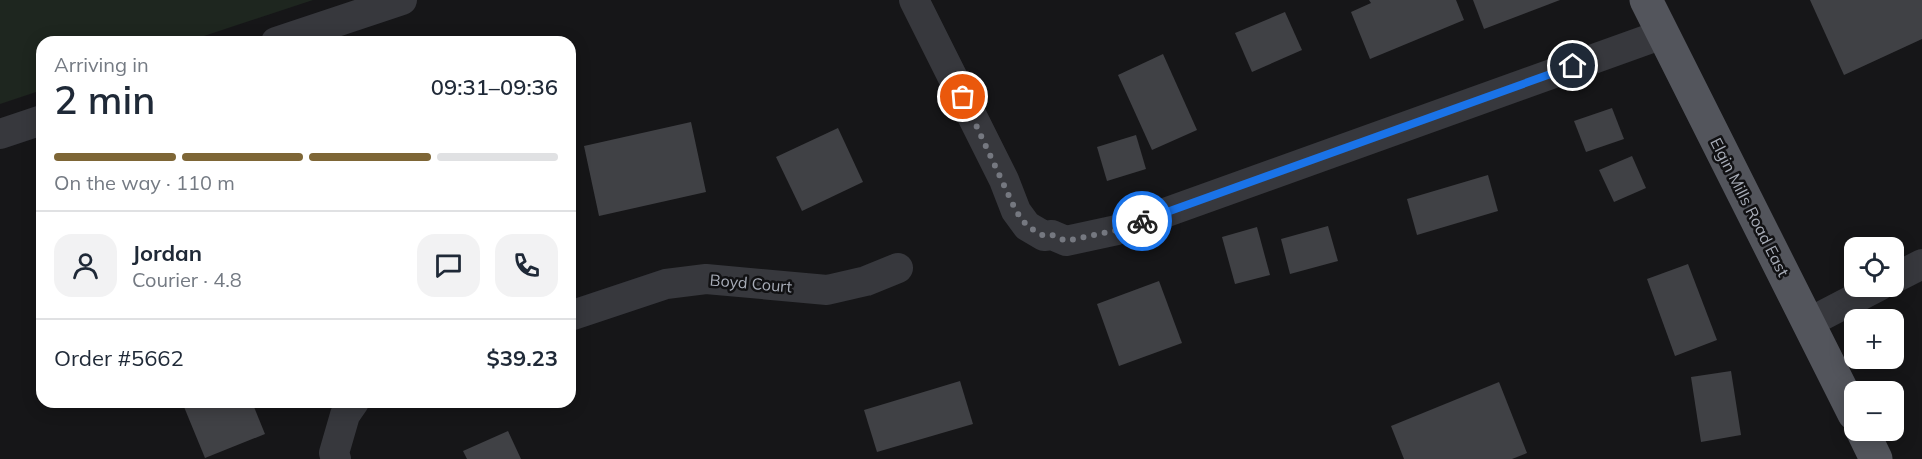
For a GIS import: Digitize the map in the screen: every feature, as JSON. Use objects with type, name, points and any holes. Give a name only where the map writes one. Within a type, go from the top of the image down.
[{"type":"main road","name":"Elgin Mills Road East","points":[[1646,0],[1844,394]]},
{"type":"main road","points":[[1867,441],[1876,459]]},
{"type":"street","points":[[286,36],[328,12],[402,0]]},
{"type":"street","points":[[914,0],[1004,180],[1016,211],[1032,229],[1044,236],[1052,235],[1066,241],[1117,230],[1663,34]]},
{"type":"street","points":[[0,134],[36,122]]},
{"type":"street","points":[[1904,273],[1922,264]]},
{"type":"street","name":"Boyd Court","points":[[576,314],[676,283],[706,279],[827,290],[866,281],[898,268]]},
{"type":"street","points":[[1808,323],[1858,297]]},
{"type":"street","points":[[336,459],[334,453],[339,432],[350,408]]},
{"type":"shaded area","points":[[0,0],[313,0],[204,36],[36,36],[36,92],[0,104]]},
{"type":"building","points":[[1369,0],[1456,0],[1464,20],[1370,59],[1351,12],[1371,3]]},
{"type":"building","points":[[1473,0],[1560,0],[1484,29]]},
{"type":"building","points":[[1810,0],[1922,0],[1922,39],[1844,75]]},
{"type":"building","points":[[1285,12],[1302,50],[1252,72],[1235,33]]},
{"type":"building","points":[[1163,54],[1197,130],[1152,150],[1118,75]]},
{"type":"building","points":[[1612,108],[1624,139],[1586,152],[1574,121]]},
{"type":"building","points":[[691,122],[706,192],[599,216],[584,146]]},
{"type":"building","points":[[838,128],[863,182],[802,211],[776,157]]},
{"type":"building","points":[[1136,135],[1146,169],[1107,181],[1097,147]]},
{"type":"building","points":[[1632,156],[1646,188],[1614,202],[1599,170]]},
{"type":"building","points":[[1488,175],[1498,211],[1417,235],[1407,199]]},
{"type":"building","points":[[1328,226],[1338,261],[1290,274],[1281,239]]},
{"type":"building","points":[[1257,227],[1270,275],[1235,284],[1222,237]]},
{"type":"building","points":[[1688,264],[1717,340],[1675,356],[1647,279]]},
{"type":"building","points":[[1159,281],[1182,343],[1119,366],[1097,304]]},
{"type":"building","points":[[1731,371],[1741,435],[1701,442],[1691,377]]},
{"type":"building","points":[[960,381],[973,424],[877,452],[864,410]]},
{"type":"building","points":[[1499,382],[1527,453],[1512,459],[1404,459],[1391,426]]},
{"type":"building","points":[[184,408],[254,408],[265,434],[205,458]]},
{"type":"building","points":[[508,431],[521,459],[467,459],[463,451]]},
{"type":"way so far","points":[[963,97],[1004,180],[1016,211],[1027,226],[1044,236],[1052,235],[1066,241],[1117,230],[1142,221]]},
{"type":"route","points":[[1142,221],[1573,66]]}]
